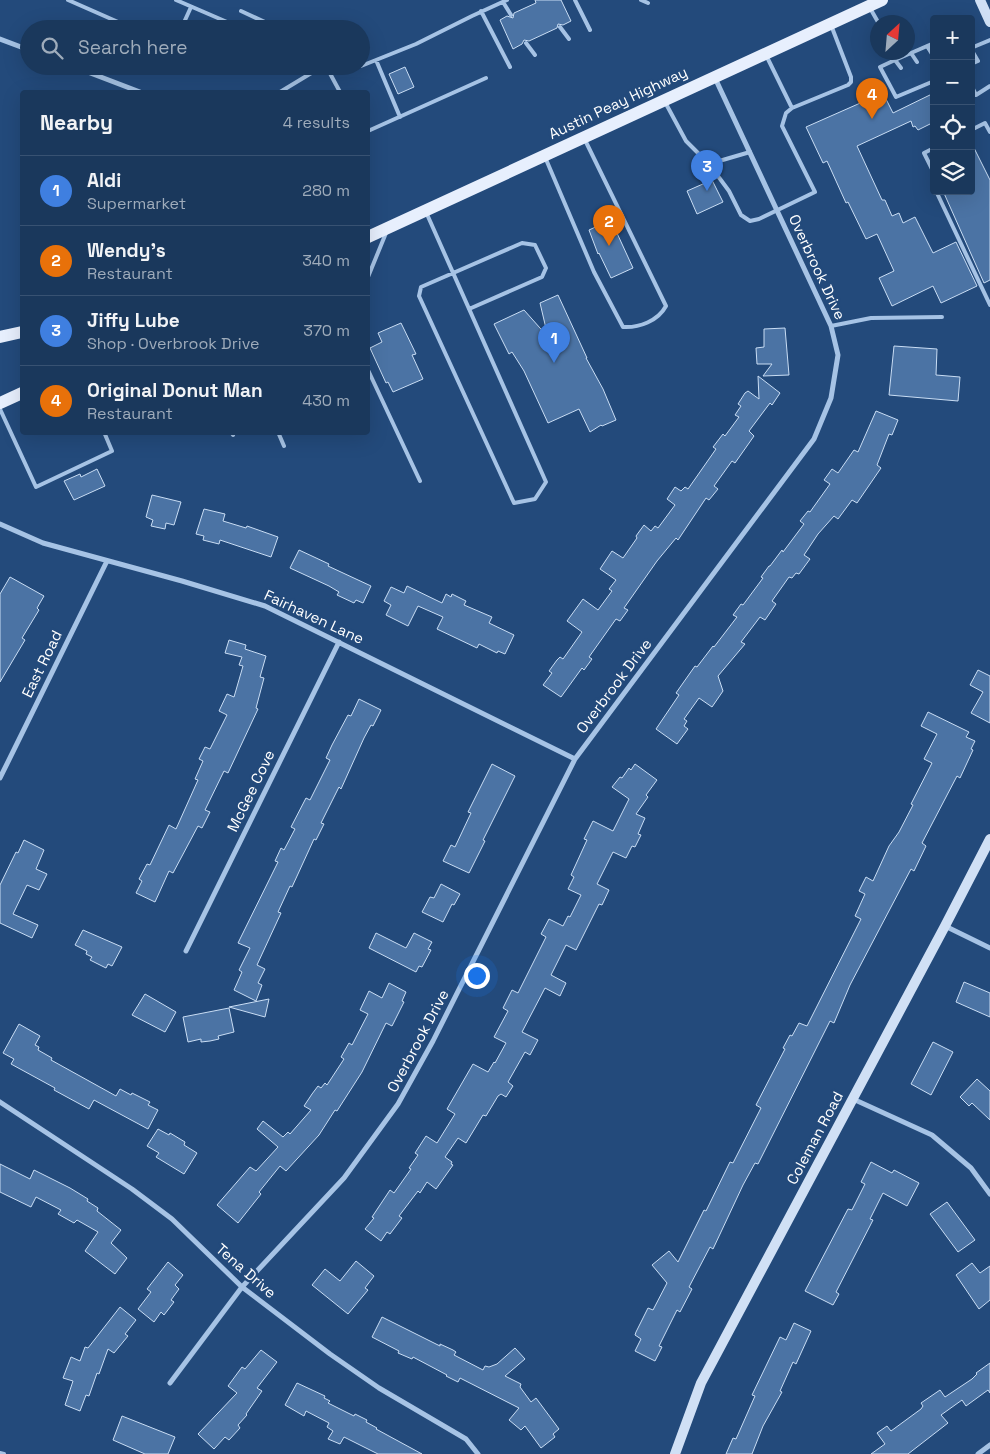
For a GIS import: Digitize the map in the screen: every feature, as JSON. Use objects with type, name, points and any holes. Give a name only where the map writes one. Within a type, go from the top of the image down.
[{"type":"main road","name":"Austin Peay Highway","points":[[370,236],[882,0]]},
{"type":"main road","points":[[980,0],[990,22]]},
{"type":"main road","points":[[0,337],[20,332]]},
{"type":"main road","points":[[0,403],[20,394]]},
{"type":"main road","name":"Coleman Road","points":[[674,1454],[701,1383],[990,839]]},
{"type":"street","points":[[0,39],[20,47]]},
{"type":"street","points":[[96,75],[135,90]]},
{"type":"street","name":"Overbrook Drive","points":[[170,1383],[242,1287],[344,1178],[398,1104],[433,1041],[575,759],[814,439],[831,398],[838,355],[831,326],[714,76]]},
{"type":"street","name":"Fairhaven Lane","points":[[0,524],[42,543],[182,580],[265,606],[575,759]]},
{"type":"street","name":"East Road","points":[[0,778],[106,561]]},
{"type":"street","name":"McGee Cove","points":[[186,951],[338,642]]},
{"type":"street","points":[[945,926],[990,948]]},
{"type":"street","points":[[853,1099],[932,1136],[971,1168],[990,1194]]},
{"type":"street","name":"Tena Drive","points":[[0,1102],[132,1189],[172,1218],[242,1287],[378,1388],[466,1439],[478,1454]]},
{"type":"street","points":[[978,1454],[990,1445]]},
{"type":"lane","points":[[68,0],[114,20]]},
{"type":"lane","points":[[176,0],[222,20]]},
{"type":"lane","points":[[575,0],[590,30]]},
{"type":"lane","points":[[641,0],[648,3]]},
{"type":"lane","points":[[370,62],[416,44],[505,1],[511,15]]},
{"type":"lane","points":[[869,6],[874,15]]},
{"type":"lane","points":[[185,20],[191,7]]},
{"type":"lane","points":[[241,11],[260,20]]},
{"type":"lane","points":[[481,11],[510,67]]},
{"type":"lane","points":[[663,100],[686,141],[709,164],[729,191],[741,215],[750,221],[815,192],[782,126],[786,113],[792,108],[848,85],[851,82],[851,77],[830,23]]},
{"type":"lane","points":[[560,27],[569,39]]},
{"type":"lane","points":[[975,46],[990,40]]},
{"type":"lane","points":[[526,42],[535,55]]},
{"type":"lane","points":[[915,51],[930,45]]},
{"type":"lane","points":[[927,46],[930,51]]},
{"type":"lane","points":[[765,53],[792,108]]},
{"type":"lane","points":[[376,60],[400,116]]},
{"type":"lane","points":[[901,68],[895,60],[880,67],[896,97],[930,83]]},
{"type":"lane","points":[[283,90],[309,75]]},
{"type":"lane","points":[[330,75],[339,90]]},
{"type":"lane","points":[[927,76],[930,80]]},
{"type":"lane","points":[[370,130],[486,78]]},
{"type":"lane","points":[[911,84],[915,89]]},
{"type":"lane","points":[[975,93],[976,95],[990,86]]},
{"type":"lane","points":[[975,128],[985,123],[990,132]]},
{"type":"lane","points":[[544,155],[594,272],[623,327],[634,328],[660,316],[666,306],[583,137]]},
{"type":"lane","points":[[930,150],[924,153],[930,165]]},
{"type":"lane","points":[[709,164],[750,152]]},
{"type":"lane","points":[[938,195],[990,305]]},
{"type":"lane","points":[[425,210],[453,273],[469,309],[546,482],[535,499],[514,503],[419,296],[421,286],[453,273],[522,243],[535,245],[546,268],[542,277],[469,309]]},
{"type":"lane","points":[[370,272],[388,227]]},
{"type":"lane","points":[[831,326],[871,318],[942,317]]},
{"type":"lane","points":[[370,374],[420,482]]},
{"type":"lane","points":[[0,409],[36,487],[112,451],[105,435]]},
{"type":"lane","points":[[279,435],[284,446]]},
{"type":"lane","points":[[0,1453],[4,1454]]},
{"type":"building","points":[[535,0],[561,0],[571,21],[563,25],[558,24],[557,28],[529,41],[524,40],[522,44],[513,49],[500,20],[507,16],[513,18],[514,13],[536,3]]},
{"type":"building","points":[[405,67],[414,87],[398,94],[389,74]]},
{"type":"building","points":[[883,93],[893,113],[930,95],[930,124],[918,130],[915,126],[913,127],[911,121],[857,146],[882,200],[885,200],[892,216],[899,213],[903,223],[915,217],[933,253],[956,242],[977,286],[941,303],[933,286],[892,306],[879,278],[894,271],[877,234],[866,239],[848,202],[846,203],[827,161],[823,163],[806,127]]},
{"type":"building","points":[[975,150],[990,180],[990,280],[984,283],[945,195],[975,195]]},
{"type":"building","points":[[712,180],[723,202],[697,214],[687,191]]},
{"type":"building","points":[[611,220],[633,268],[611,278],[598,254],[589,230]]},
{"type":"building","points":[[558,295],[616,420],[601,425],[590,432],[579,409],[548,423],[524,371],[512,352],[509,354],[494,324],[524,310],[548,337],[540,303]]},
{"type":"building","points":[[401,323],[416,354],[412,355],[423,379],[393,392],[388,382],[386,383],[370,348],[382,342],[378,333]]},
{"type":"building","points":[[785,328],[789,375],[763,376],[772,364],[757,364],[756,348],[764,347],[764,329]]},
{"type":"building","points":[[894,346],[937,349],[936,375],[960,377],[958,401],[889,395]]},
{"type":"building","points":[[758,376],[780,393],[749,431],[754,436],[735,463],[732,461],[714,486],[718,489],[709,500],[706,498],[678,540],[676,538],[657,561],[624,608],[628,610],[620,621],[616,619],[589,657],[592,659],[584,670],[582,668],[561,697],[543,685],[552,673],[549,671],[557,660],[560,657],[563,659],[582,632],[567,621],[583,599],[598,610],[612,591],[609,589],[616,580],[600,569],[612,551],[623,558],[644,525],[651,531],[655,526],[658,528],[675,505],[667,499],[675,487],[681,491],[685,487],[688,489],[716,449],[713,447],[723,434],[725,436],[739,417],[735,415],[741,406],[738,404],[745,393],[748,391],[759,399]]},
{"type":"building","points":[[876,411],[898,420],[892,435],[889,434],[877,465],[881,468],[857,503],[852,500],[838,519],[834,516],[818,534],[804,555],[810,559],[799,574],[796,573],[792,578],[789,577],[772,601],[776,604],[765,620],[760,617],[741,642],[745,644],[718,676],[723,691],[712,707],[699,698],[684,719],[687,721],[684,726],[688,729],[677,744],[656,729],[679,695],[676,693],[695,666],[697,667],[737,617],[733,615],[763,578],[761,577],[769,566],[782,550],[783,552],[804,524],[800,521],[808,511],[810,512],[830,484],[824,480],[832,469],[838,473],[854,450],[858,452]]},
{"type":"building","points":[[97,469],[105,486],[74,500],[64,481],[80,474],[81,477]]},
{"type":"building","points":[[152,495],[181,502],[174,525],[166,523],[165,529],[151,526],[153,520],[146,517]]},
{"type":"building","points":[[204,509],[225,514],[223,521],[246,528],[247,526],[278,537],[271,557],[220,540],[219,544],[203,540],[204,536],[196,534]]},
{"type":"building","points":[[299,550],[371,586],[363,603],[356,600],[354,603],[337,595],[339,592],[329,586],[290,568]]},
{"type":"building","points":[[10,577],[44,596],[37,608],[39,610],[22,638],[25,640],[0,682],[0,594]]},
{"type":"building","points":[[407,586],[442,603],[446,594],[451,597],[452,594],[466,601],[464,605],[492,617],[489,623],[514,635],[505,654],[498,651],[497,653],[479,644],[477,648],[437,629],[443,617],[418,606],[408,626],[386,615],[391,605],[384,601],[391,587],[404,593]]},
{"type":"building","points":[[229,640],[246,645],[245,649],[266,656],[260,677],[264,678],[256,708],[258,709],[228,773],[224,771],[205,810],[210,812],[202,828],[198,826],[173,873],[169,871],[155,902],[136,893],[142,881],[139,879],[147,864],[150,865],[169,825],[176,829],[198,780],[195,779],[203,761],[199,759],[205,747],[210,749],[227,715],[219,711],[227,694],[234,697],[243,666],[239,665],[242,657],[225,653]]},
{"type":"building","points":[[978,670],[990,676],[990,723],[971,713],[983,692],[970,685]]},
{"type":"building","points":[[359,699],[381,710],[364,738],[341,789],[339,787],[321,823],[324,824],[316,840],[314,839],[278,912],[281,913],[257,965],[265,969],[258,983],[262,985],[256,1001],[234,990],[242,972],[239,970],[250,948],[238,943],[278,862],[275,861],[281,848],[284,850],[295,829],[291,827],[306,798],[310,800],[330,760],[326,758],[332,745],[348,715],[351,716]]},
{"type":"building","points":[[928,712],[969,732],[966,737],[975,741],[971,749],[973,750],[960,778],[957,776],[922,843],[926,846],[914,871],[911,869],[850,985],[834,1023],[830,1021],[758,1164],[755,1163],[743,1185],[713,1249],[710,1247],[689,1287],[692,1289],[680,1312],[677,1310],[659,1346],[662,1347],[655,1361],[635,1351],[641,1339],[635,1335],[636,1332],[648,1308],[653,1310],[667,1283],[652,1265],[669,1251],[678,1262],[704,1210],[706,1211],[730,1162],[733,1163],[761,1108],[756,1105],[785,1049],[783,1048],[799,1023],[807,1026],[861,919],[855,916],[865,894],[859,891],[866,877],[873,881],[889,846],[899,832],[913,805],[911,804],[932,763],[924,759],[937,734],[921,726]]},
{"type":"building","points":[[492,764],[515,776],[469,873],[443,861],[451,845],[455,847],[471,813],[468,812]]},
{"type":"building","points":[[635,764],[657,780],[636,814],[645,818],[638,834],[641,835],[635,847],[632,846],[626,858],[613,852],[597,884],[609,890],[602,905],[599,904],[576,950],[566,945],[551,975],[566,983],[560,996],[545,988],[522,1032],[538,1040],[530,1055],[525,1052],[508,1082],[513,1086],[506,1097],[501,1094],[498,1096],[486,1116],[483,1115],[466,1143],[458,1138],[445,1157],[453,1165],[436,1189],[427,1182],[420,1193],[418,1191],[399,1216],[402,1218],[390,1234],[387,1232],[381,1241],[365,1229],[374,1218],[372,1217],[390,1190],[394,1193],[411,1169],[409,1168],[418,1155],[415,1153],[426,1136],[437,1143],[455,1114],[447,1109],[473,1064],[488,1072],[495,1063],[506,1043],[494,1037],[508,1011],[503,1008],[512,990],[518,993],[546,937],[541,934],[549,919],[563,926],[568,916],[570,917],[581,895],[568,889],[574,877],[571,875],[587,840],[584,839],[593,821],[613,831],[629,799],[612,787]]},
{"type":"building","points":[[24,840],[44,850],[36,869],[47,874],[39,890],[27,885],[13,914],[38,925],[32,938],[0,923],[0,885]]},
{"type":"building","points":[[441,884],[460,894],[454,905],[452,904],[443,922],[422,912],[430,897],[434,898]]},
{"type":"building","points":[[83,930],[122,947],[112,966],[108,964],[106,968],[90,960],[92,957],[86,954],[87,951],[75,945]]},
{"type":"building","points":[[376,933],[406,948],[414,933],[432,942],[428,949],[431,950],[422,967],[419,966],[416,972],[369,948]]},
{"type":"building","points":[[964,982],[990,993],[990,1017],[956,1002]]},
{"type":"building","points":[[389,983],[406,992],[402,1001],[404,1002],[392,1026],[386,1023],[362,1072],[319,1135],[286,1171],[280,1166],[238,1223],[217,1205],[250,1167],[256,1171],[278,1147],[257,1129],[263,1121],[283,1137],[288,1132],[290,1134],[311,1110],[304,1106],[312,1094],[318,1086],[321,1088],[325,1083],[327,1085],[344,1059],[341,1057],[349,1043],[352,1045],[368,1014],[360,1010],[369,991],[382,998]]},
{"type":"building","points":[[145,994],[176,1012],[165,1032],[132,1015]]},
{"type":"building","points":[[269,999],[265,1017],[229,1007]]},
{"type":"building","points":[[229,1008],[234,1032],[218,1036],[219,1039],[210,1041],[201,1042],[201,1039],[188,1042],[183,1017]]},
{"type":"building","points":[[19,1024],[40,1036],[35,1045],[39,1047],[38,1050],[52,1058],[51,1060],[116,1096],[120,1089],[150,1102],[148,1105],[158,1110],[148,1129],[94,1100],[89,1109],[11,1064],[14,1059],[3,1053]]},
{"type":"building","points":[[933,1042],[953,1052],[931,1095],[911,1084]]},
{"type":"building","points":[[977,1079],[990,1091],[990,1120],[972,1103],[969,1106],[960,1097]]},
{"type":"building","points":[[158,1129],[169,1135],[170,1133],[185,1142],[184,1145],[197,1153],[184,1174],[156,1157],[159,1153],[147,1146]]},
{"type":"building","points":[[871,1162],[892,1173],[894,1170],[919,1183],[907,1206],[883,1193],[870,1219],[873,1220],[836,1292],[839,1294],[833,1305],[805,1291],[848,1209],[852,1210],[865,1184],[861,1182]]},
{"type":"building","points":[[0,1164],[30,1179],[34,1170],[70,1188],[88,1199],[87,1201],[98,1208],[97,1211],[121,1230],[111,1243],[127,1258],[115,1274],[85,1251],[98,1232],[77,1220],[74,1223],[58,1214],[61,1210],[36,1197],[31,1207],[0,1192]]},
{"type":"building","points":[[947,1202],[975,1240],[958,1252],[930,1214]]},
{"type":"building","points":[[356,1261],[374,1276],[365,1288],[368,1290],[348,1314],[312,1285],[325,1269],[340,1281]]},
{"type":"building","points":[[168,1262],[183,1275],[175,1285],[179,1289],[171,1300],[174,1302],[164,1315],[161,1312],[154,1322],[138,1309],[151,1292],[147,1289]]},
{"type":"building","points":[[972,1263],[980,1273],[990,1266],[990,1300],[979,1309],[956,1275]]},
{"type":"building","points":[[120,1307],[136,1320],[125,1334],[128,1336],[114,1353],[108,1349],[99,1374],[97,1373],[89,1396],[86,1395],[80,1411],[65,1405],[73,1381],[63,1378],[71,1357],[80,1361],[85,1347],[88,1348]]},
{"type":"building","points":[[382,1317],[440,1346],[440,1344],[453,1350],[456,1352],[454,1355],[483,1370],[485,1366],[489,1367],[497,1364],[515,1348],[525,1359],[505,1376],[521,1384],[520,1387],[531,1402],[536,1398],[559,1429],[553,1434],[555,1437],[541,1448],[525,1426],[521,1430],[509,1420],[519,1408],[460,1378],[458,1382],[413,1357],[412,1359],[398,1353],[399,1351],[372,1337]]},
{"type":"building","points":[[794,1323],[811,1331],[796,1364],[793,1362],[780,1391],[782,1392],[763,1426],[752,1454],[726,1454],[733,1438],[736,1439],[755,1396],[752,1395],[780,1337],[786,1340]]},
{"type":"building","points":[[261,1350],[277,1362],[257,1388],[262,1391],[247,1415],[238,1425],[240,1428],[229,1440],[225,1437],[214,1449],[198,1434],[237,1393],[228,1386],[242,1367],[245,1369]]},
{"type":"building","points":[[990,1363],[990,1393],[988,1390],[966,1406],[962,1400],[941,1415],[948,1423],[908,1454],[871,1454],[885,1444],[877,1433],[887,1426],[891,1431],[921,1409],[923,1406],[921,1403],[940,1390],[945,1397],[972,1379],[976,1373]]},
{"type":"building","points":[[297,1383],[325,1396],[324,1398],[330,1401],[328,1403],[354,1416],[355,1414],[367,1420],[366,1422],[376,1429],[422,1454],[378,1454],[344,1437],[340,1444],[328,1439],[333,1431],[327,1427],[329,1423],[306,1411],[304,1416],[285,1405]]},
{"type":"building","points":[[122,1416],[175,1437],[168,1454],[145,1454],[113,1440]]},
{"type":"place","name":"Original Donut Man","points":[[872,119]]},
{"type":"place","name":"Jiffy Lube","points":[[707,191]]},
{"type":"place","name":"Wendy's","points":[[609,246]]},
{"type":"place","name":"Aldi","points":[[554,363]]}]
